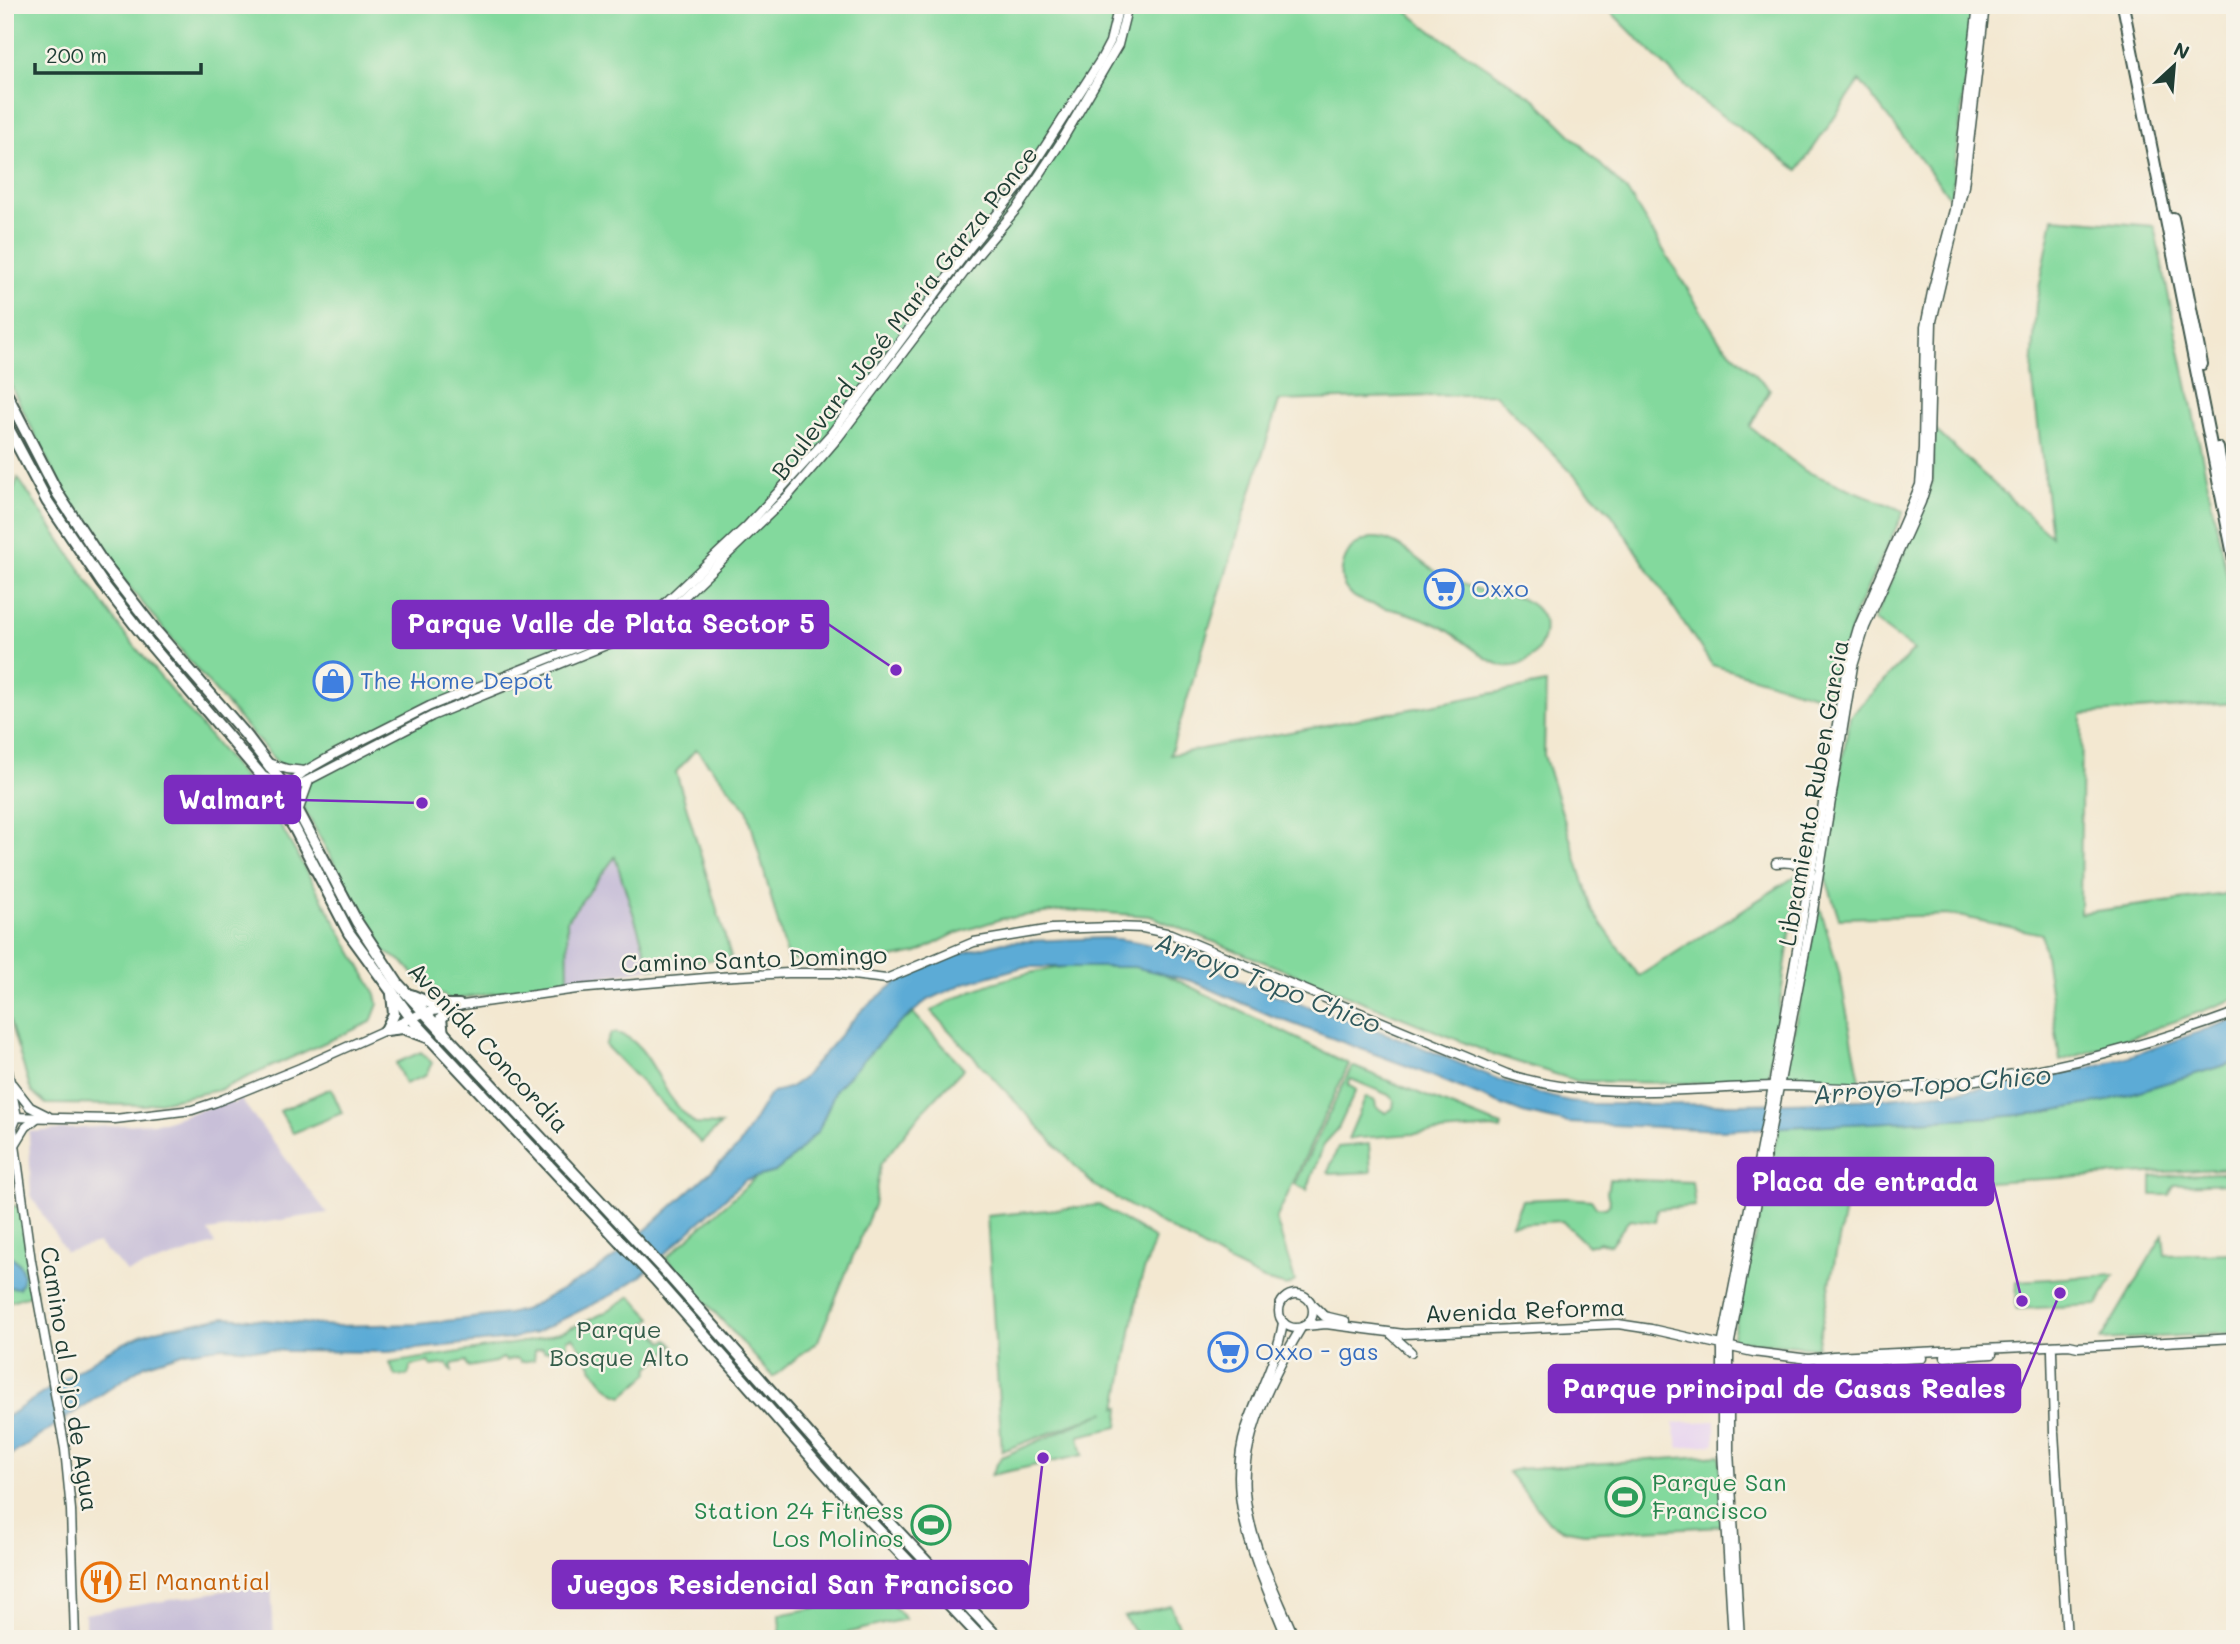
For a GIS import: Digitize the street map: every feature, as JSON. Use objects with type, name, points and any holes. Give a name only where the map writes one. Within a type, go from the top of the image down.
[{"type":"main road","points":[[2123,5],[2235,565]]},
{"type":"main road","points":[[2131,5],[2235,535]]},
{"type":"main road","name":"Avenida Concordia","points":[[5,391],[58,494],[103,563],[286,788],[396,989],[438,1037],[454,1064],[655,1279],[834,1483],[916,1572],[983,1639]]},
{"type":"main road","name":"Avenida Concordia","points":[[5,422],[47,501],[103,584],[260,774],[285,812],[349,933],[384,981],[396,989]]},
{"type":"main road","points":[[384,981],[446,1044],[456,1048]]},
{"type":"main road","points":[[396,989],[425,1002],[454,1006],[441,1019],[438,1037],[409,1029],[386,1030],[394,1014],[396,989]]},
{"type":"main road","name":"Avenida Concordia","points":[[438,1037],[456,1048],[664,1270],[845,1475],[999,1639]]},
{"type":"main road","points":[[430,1052],[454,1064]]},
{"type":"street","name":"Boulevard José María Garza Ponce","points":[[286,788],[305,771],[430,706],[620,630],[663,606],[755,517],[831,434],[968,250],[1019,187],[1110,42],[1119,5]]},
{"type":"street","name":"Boulevard José María Garza Ponce","points":[[286,788],[309,781],[432,716],[643,630],[667,613],[788,496],[837,439],[976,257],[1019,206],[1061,142],[1118,45],[1128,5]]},
{"type":"street","name":"Libramiento Ruben Garcia","points":[[1725,1351],[1768,1131],[1850,651],[1920,485],[1925,327],[1954,210],[1978,5]]},
{"type":"street","name":"Libramiento Ruben Garcia","points":[[1774,1090],[1813,910],[1853,667],[1866,627],[1928,480],[1932,321],[1964,186],[1985,5]]},
{"type":"street","points":[[1051,136],[1061,142]]},
{"type":"street","points":[[268,763],[305,771]]},
{"type":"street","points":[[260,774],[286,788],[283,803],[285,812]]},
{"type":"street","points":[[299,809],[302,794],[309,781]]},
{"type":"street","points":[[1776,863],[1793,862],[1812,876]]},
{"type":"street","name":"Camino Santo Domingo","points":[[5,1117],[116,1119],[192,1110],[236,1095],[417,1015],[454,1006],[577,989],[718,977],[836,973],[880,980],[893,977],[956,948],[991,937],[1052,929],[1143,928],[1190,940],[1507,1074],[1534,1082],[1585,1089],[1875,1089],[1971,1083],[2108,1054],[2235,1013]]},
{"type":"street","points":[[5,1056],[16,1117]]},
{"type":"street","points":[[9,1079],[30,1107],[54,1119]]},
{"type":"street","points":[[5,1117],[13,1127]]},
{"type":"street","name":"Camino al Ojo de Agua","points":[[16,1117],[13,1127],[30,1261],[55,1385],[71,1510],[75,1639]]},
{"type":"street","points":[[15,1145],[26,1127],[37,1118]]},
{"type":"street","points":[[1287,1639],[1245,1528],[1238,1485],[1240,1456],[1246,1431],[1278,1345],[1283,1322],[1279,1309],[1286,1296],[1294,1293],[1302,1294],[1313,1306],[1312,1318],[1303,1327],[1256,1422],[1248,1448],[1244,1483],[1252,1528],[1295,1639]]},
{"type":"street","name":"Avenida Reforma","points":[[1313,1306],[1325,1316],[1358,1327]]},
{"type":"street","points":[[1283,1322],[1288,1326],[1303,1327]]},
{"type":"street","name":"Avenida Reforma","points":[[1303,1327],[1326,1324],[1390,1333],[1450,1333],[1618,1324],[1651,1329],[1725,1351],[1817,1359],[2066,1345],[2078,1347]]},
{"type":"street","points":[[1390,1333],[1411,1352]]},
{"type":"street","points":[[2078,1347],[2235,1338]]},
{"type":"street","name":"Avenida Reforma","points":[[1817,1359],[1823,1363],[1832,1363],[2072,1350],[2078,1347]]},
{"type":"street","points":[[1725,1351],[1722,1451],[1733,1639]]},
{"type":"street","points":[[1725,1351],[1740,1639]]},
{"type":"street","points":[[2052,1351],[2054,1432],[2067,1639]]},
{"type":"shaded area","points":[[615,856],[651,969],[568,982],[567,920]]},
{"type":"shaded area","points":[[239,1097],[327,1213],[208,1231],[215,1244],[127,1272],[98,1243],[66,1252],[31,1196],[29,1132],[164,1122],[228,1101],[234,1104]]},
{"type":"shaded area","points":[[1715,1421],[1715,1444],[1679,1448],[1673,1423]]},
{"type":"shaded area","points":[[271,1583],[274,1639],[85,1639],[85,1614]]},
{"type":"green space","points":[[5,5],[1399,5],[1429,29],[1536,100],[1627,191],[1719,340],[1770,389],[1750,427],[1805,471],[1904,511],[1855,614],[1832,700],[1712,665],[1610,512],[1495,394],[1279,401],[1170,755],[1546,683],[1544,755],[1593,912],[1639,976],[1799,874],[1768,1081],[1722,1084],[1577,1081],[1495,1055],[1150,916],[1065,910],[1001,919],[954,934],[917,953],[877,961],[788,960],[747,809],[696,749],[676,772],[731,957],[651,969],[615,857],[567,920],[568,982],[450,1000],[418,979],[403,962],[382,950],[281,767],[109,562],[56,478],[5,373]]},
{"type":"green space","points":[[1604,5],[1975,5],[1951,199],[1860,81],[1798,170],[1696,97]]},
{"type":"green space","points":[[2053,218],[2154,226],[2235,614],[2235,703],[2082,714],[2080,913],[2235,893],[2235,999],[2060,1061],[2042,934],[1954,915],[1839,918],[1823,870],[1850,716],[1914,650],[1874,620],[1920,516],[1932,482],[1934,429],[2051,536],[2032,374],[2036,304]]},
{"type":"green space","points":[[18,478],[122,631],[274,814],[376,994],[378,1004],[371,1022],[219,1090],[145,1105],[46,1104],[31,1091],[5,1006],[5,513]]},
{"type":"green space","points":[[1371,538],[1397,544],[1435,571],[1462,584],[1529,602],[1542,616],[1544,626],[1544,636],[1534,655],[1516,665],[1498,664],[1437,625],[1412,615],[1369,604],[1350,594],[1341,575],[1344,562],[1354,546]]},
{"type":"green space","points":[[1819,904],[1839,972],[1861,1085],[1784,1080]]},
{"type":"green space","points":[[1105,962],[1146,965],[1349,1064],[1276,1219],[1295,1281],[1287,1286],[1264,1280],[1232,1264],[1093,1185],[931,1011],[974,990],[1015,976]]},
{"type":"green space","points":[[914,1014],[964,1068],[921,1113],[880,1165],[874,1205],[818,1341],[773,1377],[666,1258],[783,1153],[785,1135],[878,1037]]},
{"type":"green space","points":[[611,1033],[630,1039],[639,1047],[672,1099],[695,1124],[721,1125],[701,1143],[605,1045]]},
{"type":"green space","points":[[421,1052],[432,1063],[425,1076],[405,1084],[396,1063]]},
{"type":"green space","points":[[2235,1062],[2235,1168],[1849,1190],[1817,1348],[1732,1340],[1779,1127],[2039,1113],[2106,1101]]},
{"type":"green space","points":[[1352,1066],[1502,1126],[1501,1130],[1493,1128],[1348,1139],[1366,1097],[1375,1101],[1376,1107],[1386,1113],[1393,1108],[1394,1101],[1391,1096],[1351,1079],[1348,1085],[1356,1090],[1338,1129],[1324,1144],[1307,1190],[1295,1184]]},
{"type":"green space","points":[[331,1088],[342,1113],[293,1133],[280,1111]]},
{"type":"green space","points":[[1369,1144],[1371,1172],[1328,1172],[1338,1147]]},
{"type":"green space","points":[[2235,1172],[2235,1183],[2174,1185],[2169,1195],[2152,1195],[2152,1177]]},
{"type":"green space","points":[[1609,1179],[1692,1182],[1695,1206],[1657,1209],[1655,1222],[1630,1219],[1610,1245],[1599,1242],[1588,1246],[1562,1221],[1512,1224],[1522,1200],[1591,1200],[1596,1207],[1606,1208],[1610,1204],[1607,1193]]},
{"type":"green space","points":[[5,1201],[23,1210],[36,1293],[5,1303]]},
{"type":"green space","points":[[1099,1205],[1155,1239],[1140,1283],[1117,1408],[1120,1407],[1118,1427],[1079,1436],[1083,1455],[991,1475],[1001,1457],[1106,1412],[1002,1451],[987,1216]]},
{"type":"green space","points":[[2163,1235],[2165,1255],[2235,1253],[2235,1333],[2101,1340]]},
{"type":"green space","points":[[2114,1275],[2097,1305],[2016,1309],[2017,1281]]},
{"type":"green space","name":"Parque Bosque Alto","points":[[631,1296],[652,1318],[646,1323],[663,1342],[668,1340],[674,1345],[650,1367],[649,1373],[623,1396],[615,1393],[601,1380],[573,1337],[567,1339],[567,1346],[544,1351],[543,1348],[535,1350],[534,1360],[521,1362],[517,1358],[506,1361],[503,1358],[468,1367],[466,1361],[452,1364],[452,1371],[447,1364],[431,1366],[429,1362],[411,1366],[408,1375],[395,1376],[390,1363],[530,1341],[564,1331],[602,1314]]},
{"type":"green space","name":"Parque San Francisco","points":[[1720,1455],[1722,1526],[1584,1533],[1562,1529],[1549,1522],[1508,1472],[1518,1469]]},
{"type":"green space","points":[[883,1594],[905,1619],[821,1639],[781,1639],[779,1615]]},
{"type":"green space","points":[[1171,1606],[1184,1639],[1140,1639],[1124,1617]]},
{"type":"water","points":[[1104,938],[1127,940],[1168,950],[1265,991],[1397,1038],[1499,1080],[1563,1100],[1586,1104],[1764,1104],[1882,1099],[1941,1093],[2080,1070],[2235,1019],[2235,1062],[2106,1101],[2039,1113],[1997,1117],[1721,1130],[1568,1123],[1523,1113],[1410,1067],[1272,1016],[1192,981],[1134,967],[1023,967],[965,983],[926,1001],[889,1033],[836,1089],[819,1130],[791,1159],[775,1172],[745,1180],[641,1276],[612,1295],[537,1332],[511,1339],[388,1352],[221,1347],[185,1352],[145,1365],[5,1459],[5,1418],[107,1351],[160,1329],[225,1317],[335,1326],[418,1324],[508,1314],[526,1309],[594,1272],[620,1253],[738,1147],[770,1094],[790,1087],[802,1079],[862,1010],[902,978],[951,956],[1003,942]]},
{"type":"water","points":[[5,1253],[15,1259],[21,1268],[23,1277],[19,1288],[5,1287]]},
{"type":"place","name":"Oxxo","points":[[1444,589]]},
{"type":"place","name":"Parque Valle de Plata Sector 5","points":[[896,670]]},
{"type":"place","name":"The Home Depot","points":[[333,681]]},
{"type":"place","name":"Walmart","points":[[422,803]]},
{"type":"place","name":"Parque principal de Casas Reales","points":[[2060,1293]]},
{"type":"place","name":"Placa de entrada","points":[[2022,1301]]},
{"type":"place","name":"Oxxo - gas","points":[[1228,1352]]},
{"type":"place","name":"Juegos Residencial San Francisco","points":[[1043,1458]]},
{"type":"place","name":"Parque San Francisco","points":[[1625,1497]]},
{"type":"place","name":"Station 24 Fitness Los Molinos","points":[[931,1525]]},
{"type":"place","name":"El Manantial","points":[[101,1582]]},
{"type":"water label","name":"Arroyo Topo Chico","points":[[1268,983]]},
{"type":"water label","name":"Arroyo Topo Chico","points":[[1932,1085]]}]
